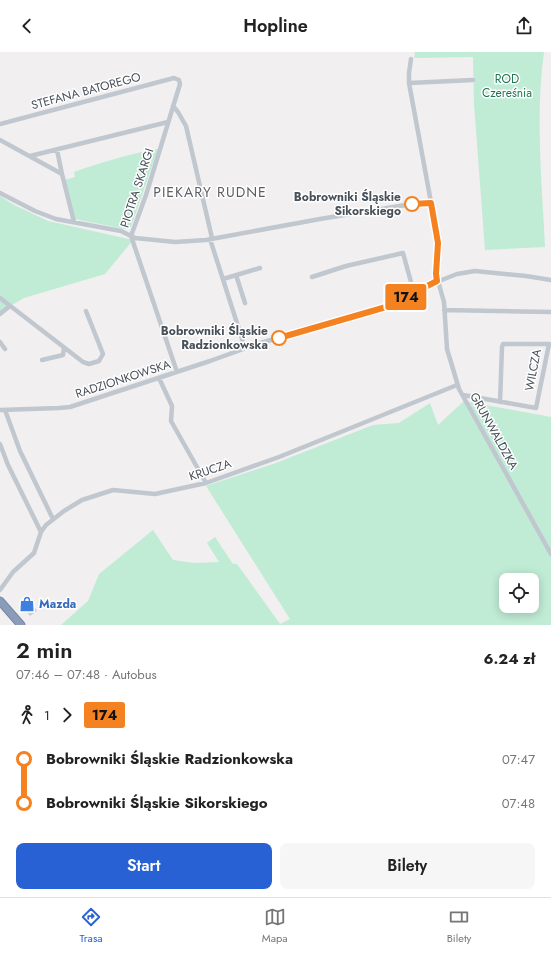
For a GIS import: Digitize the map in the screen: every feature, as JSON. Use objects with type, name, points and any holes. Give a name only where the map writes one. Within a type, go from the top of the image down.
[{"type":"highway","points":[[1,604],[21,625]]},
{"type":"street","name":"GRUNWALDZKA","points":[[412,59],[409,73],[409,83],[437,239],[436,274],[444,310],[447,349],[457,385],[551,554]]},
{"type":"street","name":"STEFANA BATOREGO","points":[[0,124],[174,78],[178,79]]},
{"type":"street","name":"PIOTRA SKARGI","points":[[177,372],[131,236],[146,195],[180,84],[178,79]]},
{"type":"street","points":[[409,83],[473,80]]},
{"type":"street","points":[[173,106],[186,126],[211,238],[245,348]]},
{"type":"street","points":[[30,156],[168,122]]},
{"type":"street","points":[[0,140],[62,174]]},
{"type":"street","points":[[57,150],[74,222]]},
{"type":"street","points":[[0,193],[35,212],[56,219],[121,231],[131,236],[143,239],[176,242],[211,238],[412,204],[431,203]]},
{"type":"street","points":[[312,277],[346,266],[403,253],[414,293]]},
{"type":"street","points":[[223,279],[260,268]]},
{"type":"street","name":"RADZIONKOWSKA","points":[[3,410],[65,408],[177,372],[245,348],[373,311],[397,302],[437,281],[470,271],[549,280]]},
{"type":"street","points":[[236,275],[245,303]]},
{"type":"street","points":[[0,298],[64,348],[83,362],[89,364],[99,361],[103,354],[86,311]]},
{"type":"street","points":[[0,314],[10,306]]},
{"type":"street","points":[[444,310],[551,312]]},
{"type":"street","points":[[0,342],[6,349]]},
{"type":"street","name":"WILCZA","points":[[503,344],[548,344],[536,408],[500,402],[503,344]]},
{"type":"street","points":[[42,360],[63,355],[64,348]]},
{"type":"street","points":[[159,378],[172,406],[172,424],[206,483]]},
{"type":"street","name":"KRUCZA","points":[[0,590],[12,572],[34,553],[41,532],[53,519],[77,502],[106,492],[120,490],[162,493],[206,483],[288,454],[457,385]]},
{"type":"street","points":[[462,395],[500,402]]},
{"type":"street","points":[[3,410],[20,451],[53,519]]},
{"type":"street","points":[[0,444],[8,465],[41,532]]},
{"type":"green space","name":"ROD Czereśnia","points":[[415,52],[544,52],[541,76],[540,125],[545,247],[485,250],[474,104],[473,57],[414,58]]},
{"type":"green space","points":[[158,149],[131,227],[125,229],[75,219],[65,180],[75,177],[74,172],[137,153]]},
{"type":"green space","points":[[0,196],[14,205],[48,221],[133,240],[105,274],[24,298],[0,314]]},
{"type":"green space","points":[[464,401],[551,417],[551,625],[61,625],[88,601],[99,574],[153,530],[173,560],[194,563],[219,562],[207,543],[215,537],[233,564],[237,564],[280,624],[290,619],[206,486],[276,463],[373,425],[399,423],[430,403],[438,425]]},
{"type":"building","name":"Mazda","points":[[27,597],[37,611],[30,616],[21,608],[23,607],[20,602]]},
{"type":"bus line","name":"174","points":[[279,338],[386,307],[437,281],[438,243],[431,203],[412,204]]},
{"type":"place","name":"Bobrowniki Śląskie Sikorskiego","points":[[412,204]]},
{"type":"place","name":"Bobrowniki Śląskie Radzionkowska","points":[[279,338]]},
{"type":"place","name":"Mazda","points":[[27,604]]},
{"type":"district","name":"PIEKARY RUDNE","points":[[210,192]]}]
